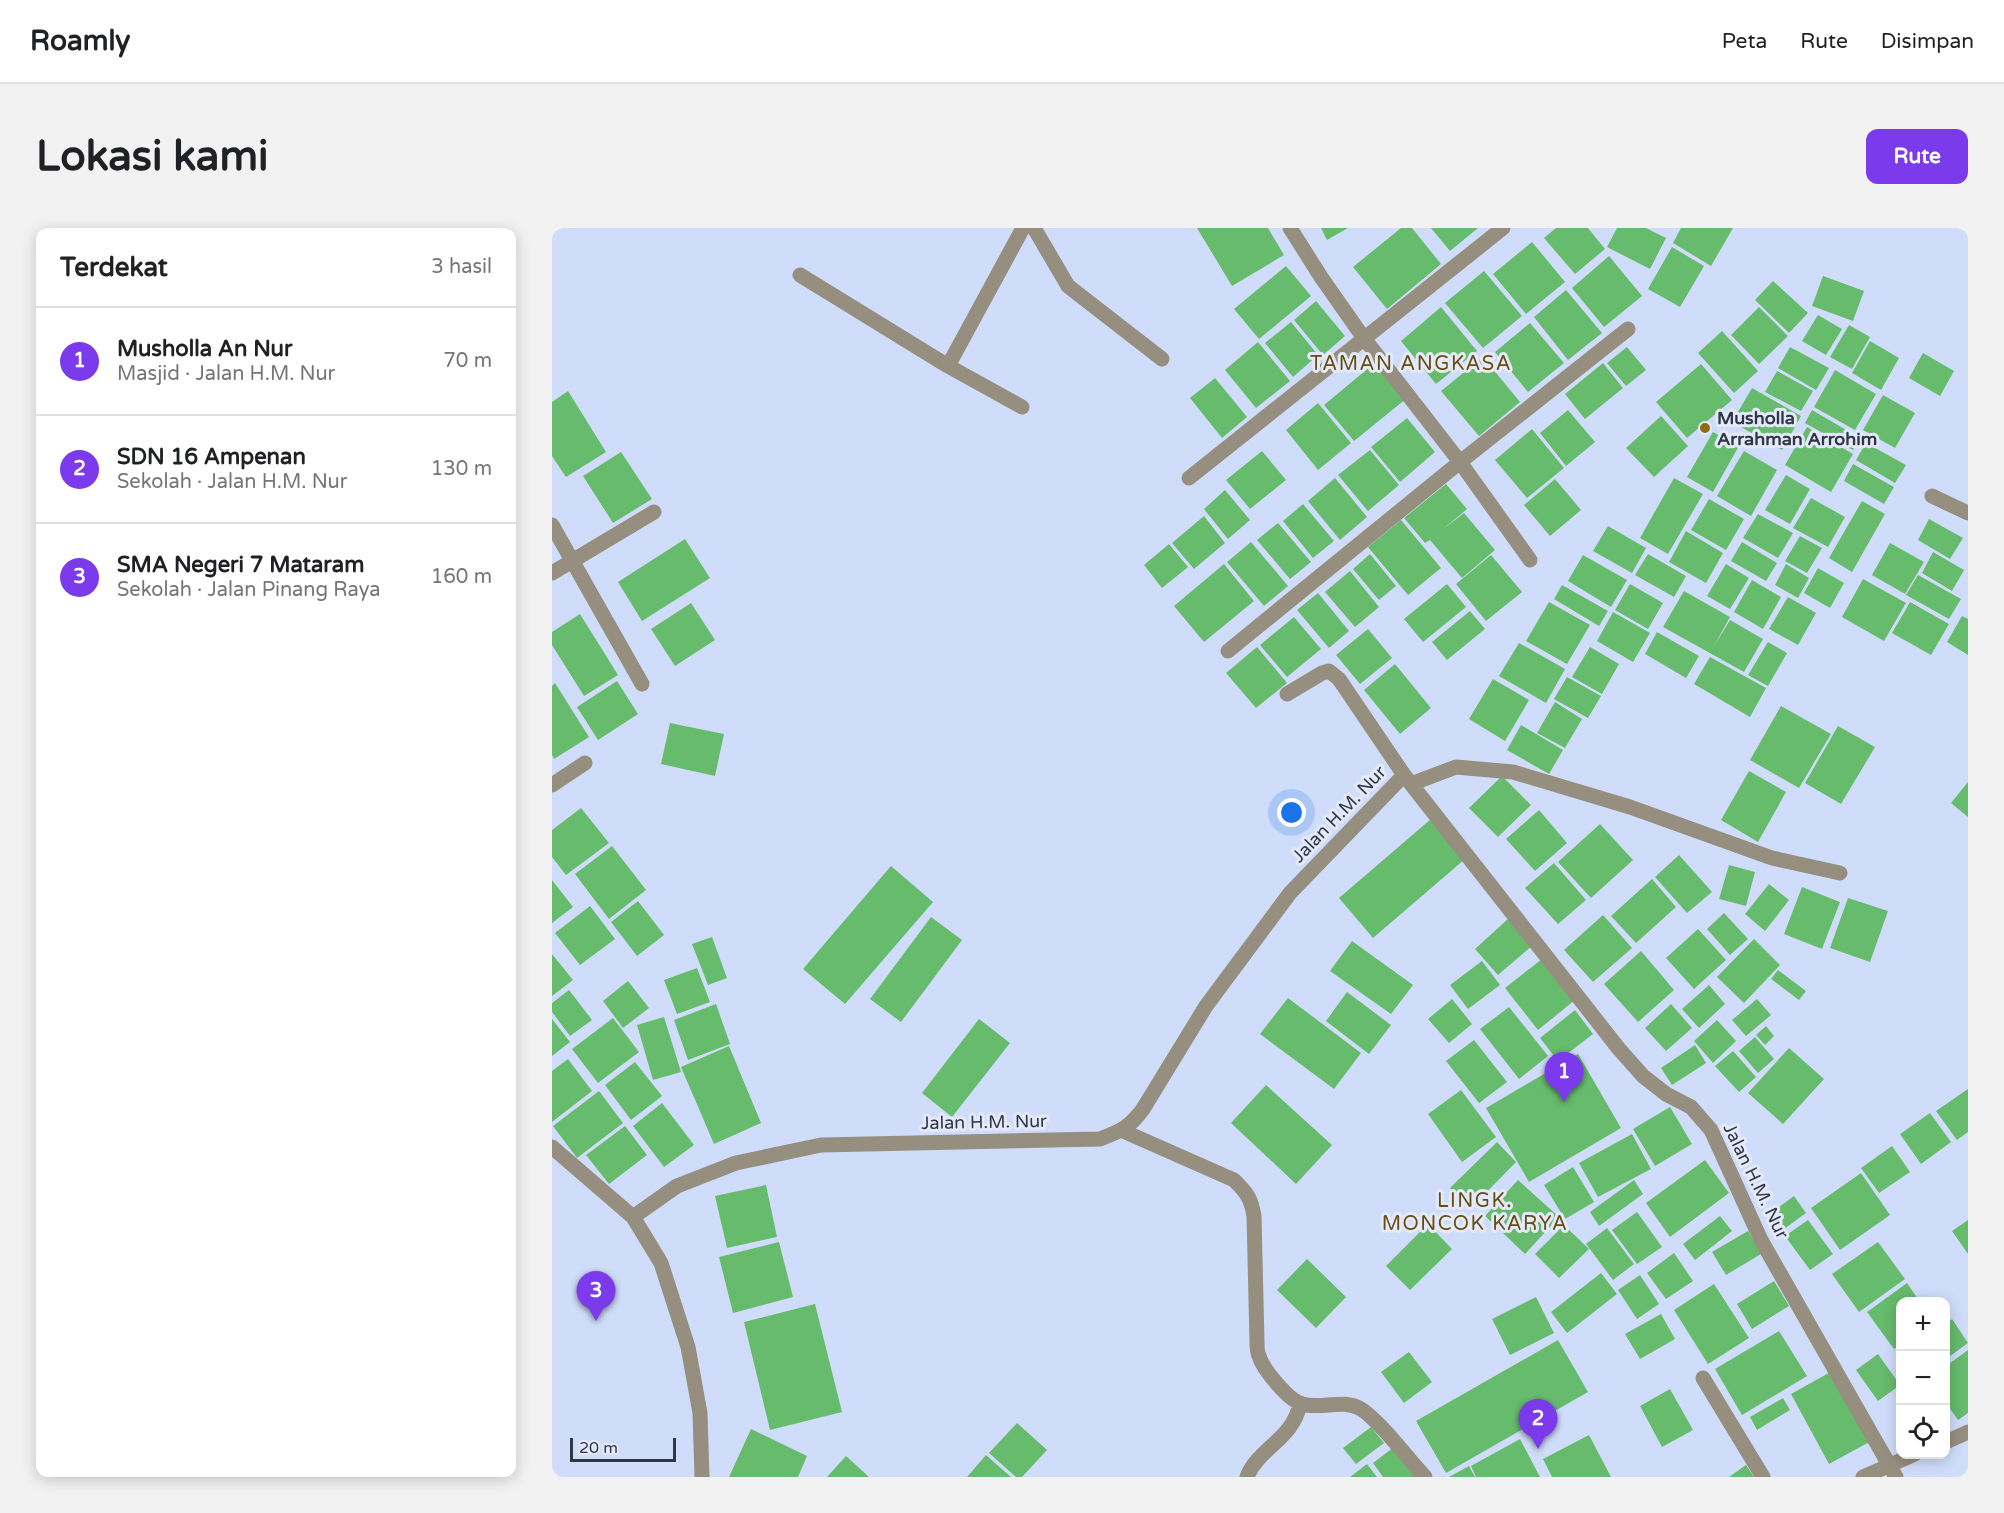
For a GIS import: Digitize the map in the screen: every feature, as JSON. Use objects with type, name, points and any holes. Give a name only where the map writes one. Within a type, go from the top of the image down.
[{"type":"street","points":[[948,366],[1023,228]]},
{"type":"street","points":[[1034,228],[1068,286],[1162,359]]},
{"type":"street","points":[[1290,228],[1363,338],[1460,462],[1530,560]]},
{"type":"street","points":[[1189,478],[1503,228]]},
{"type":"street","points":[[800,275],[948,366],[1022,407]]},
{"type":"street","points":[[1228,651],[1628,329]]},
{"type":"street","points":[[1932,496],[1968,513]]},
{"type":"street","points":[[552,573],[654,512]]},
{"type":"street","points":[[552,525],[642,684]]},
{"type":"street","points":[[1287,694],[1329,671],[1339,679],[1408,779],[1456,766],[1513,771],[1630,807],[1772,858],[1840,873]]},
{"type":"street","points":[[552,785],[585,763]]},
{"type":"street","name":"Jalan H.M. Nur","points":[[633,1217],[677,1186],[736,1163],[821,1144],[1100,1139],[1123,1131],[1143,1108],[1212,996],[1290,893],[1408,779],[1619,1049],[1643,1076],[1666,1094],[1691,1107],[1711,1130],[1761,1240],[1893,1471]]},
{"type":"street","points":[[1123,1131],[1234,1180],[1246,1191],[1251,1200],[1254,1216],[1258,1356],[1263,1365],[1278,1384],[1300,1403],[1331,1405],[1349,1403],[1363,1410],[1425,1477]]},
{"type":"street","points":[[552,1147],[633,1217],[662,1263],[688,1347],[700,1413],[702,1477]]},
{"type":"street","points":[[1702,1378],[1763,1477]]},
{"type":"street","points":[[1247,1477],[1250,1468],[1280,1440],[1291,1426],[1299,1413],[1300,1403]]},
{"type":"street","points":[[1950,1440],[1968,1432]]},
{"type":"street","points":[[1863,1477],[1893,1471],[1910,1459]]},
{"type":"building","points":[[1197,228],[1268,228],[1284,255],[1232,286]]},
{"type":"building","points":[[1321,228],[1348,228],[1327,240]]},
{"type":"building","points":[[1401,228],[1412,228],[1441,264],[1387,309],[1353,267]]},
{"type":"building","points":[[1431,228],[1478,228],[1450,251]]},
{"type":"building","points":[[1556,228],[1588,228],[1605,249],[1575,274],[1544,238]]},
{"type":"building","points":[[1617,228],[1646,228],[1666,238],[1650,269],[1607,247]]},
{"type":"building","points":[[1681,228],[1733,228],[1711,266],[1673,243]]},
{"type":"building","points":[[1532,242],[1565,282],[1526,314],[1493,274]]},
{"type":"building","points":[[1672,247],[1704,266],[1680,307],[1648,289]]},
{"type":"building","points":[[1609,256],[1642,296],[1604,327],[1572,288]]},
{"type":"building","points":[[1286,266],[1311,296],[1259,339],[1234,309]]},
{"type":"building","points":[[1484,271],[1522,316],[1483,348],[1445,303]]},
{"type":"building","points":[[1823,276],[1864,291],[1853,321],[1812,306]]},
{"type":"building","points":[[1773,281],[1808,313],[1789,333],[1755,300]]},
{"type":"building","points":[[1566,290],[1602,333],[1568,360],[1534,317]]},
{"type":"building","points":[[1316,301],[1345,336],[1323,355],[1294,320]]},
{"type":"building","points":[[1441,307],[1477,351],[1436,384],[1401,341]]},
{"type":"building","points":[[1759,307],[1788,336],[1759,364],[1731,335]]},
{"type":"building","points":[[1818,315],[1842,329],[1826,355],[1802,341]]},
{"type":"building","points":[[1291,322],[1318,355],[1293,377],[1265,343]]},
{"type":"building","points":[[1530,323],[1564,363],[1528,392],[1495,352]]},
{"type":"building","points":[[1849,325],[1870,337],[1852,369],[1830,357]]},
{"type":"building","points":[[1722,331],[1758,371],[1734,393],[1698,353]]},
{"type":"building","points":[[1870,341],[1899,358],[1881,390],[1852,373]]},
{"type":"building","points":[[1258,342],[1290,381],[1256,408],[1225,370]]},
{"type":"building","points":[[1627,347],[1646,370],[1626,386],[1607,363]]},
{"type":"building","points":[[1790,347],[1829,368],[1816,390],[1778,368]]},
{"type":"building","points":[[1923,353],[1954,371],[1940,396],[1909,378]]},
{"type":"building","points":[[1483,357],[1520,402],[1479,436],[1441,391]]},
{"type":"building","points":[[1377,361],[1407,398],[1354,441],[1324,405]]},
{"type":"building","points":[[1603,363],[1623,388],[1585,419],[1565,394]]},
{"type":"building","points":[[1701,364],[1732,400],[1687,438],[1656,402]]},
{"type":"building","points":[[1835,370],[1876,394],[1855,430],[1814,407]]},
{"type":"building","points":[[1777,371],[1813,391],[1801,411],[1765,392]]},
{"type":"building","points":[[1215,378],[1247,417],[1222,438],[1190,398]]},
{"type":"building","points":[[1752,388],[1801,416],[1782,450],[1732,422]]},
{"type":"building","points":[[568,391],[606,452],[566,477],[552,456],[552,402]]},
{"type":"building","points":[[1883,395],[1915,413],[1895,448],[1863,430]]},
{"type":"building","points":[[1318,403],[1351,443],[1318,470],[1286,430]]},
{"type":"building","points":[[1568,410],[1595,442],[1566,466],[1540,433]]},
{"type":"building","points":[[1812,410],[1860,438],[1853,450],[1805,423]]},
{"type":"building","points":[[1661,416],[1688,446],[1654,477],[1626,448]]},
{"type":"building","points":[[1407,418],[1435,452],[1400,482],[1371,447]]},
{"type":"building","points":[[1807,427],[1853,454],[1831,492],[1785,465]]},
{"type":"building","points":[[1532,429],[1564,468],[1527,498],[1495,460]]},
{"type":"building","points":[[1713,432],[1739,446],[1713,492],[1687,477]]},
{"type":"building","points":[[1866,443],[1906,465],[1895,483],[1856,460]]},
{"type":"building","points":[[1370,450],[1399,485],[1368,511],[1338,475]]},
{"type":"building","points":[[1262,451],[1286,480],[1250,509],[1226,480]]},
{"type":"building","points":[[1744,451],[1777,470],[1751,516],[1717,496]]},
{"type":"building","points":[[621,452],[652,499],[613,523],[583,476]]},
{"type":"building","points":[[1853,464],[1894,487],[1884,504],[1844,481]]},
{"type":"building","points":[[1786,475],[1810,489],[1790,524],[1765,510]]},
{"type":"building","points":[[1335,478],[1367,517],[1340,540],[1308,501]]},
{"type":"building","points":[[1674,478],[1703,494],[1668,554],[1640,538]]},
{"type":"building","points":[[1555,479],[1581,510],[1550,536],[1524,505]]},
{"type":"building","points":[[1446,484],[1467,509],[1442,530],[1464,513],[1495,550],[1462,578],[1430,540],[1425,543],[1404,518]]},
{"type":"building","points":[[1225,490],[1250,520],[1228,539],[1204,509]]},
{"type":"building","points":[[1811,498],[1845,517],[1828,547],[1793,528]]},
{"type":"building","points":[[1709,499],[1744,519],[1726,550],[1691,530]]},
{"type":"building","points":[[1862,501],[1885,514],[1852,572],[1829,558]]},
{"type":"building","points":[[1303,504],[1334,541],[1313,558],[1283,521]]},
{"type":"building","points":[[1758,514],[1793,533],[1778,558],[1743,538]]},
{"type":"building","points":[[1204,516],[1225,543],[1194,569],[1172,543]]},
{"type":"building","points":[[1929,519],[1963,538],[1950,559],[1918,540]]},
{"type":"building","points":[[1401,520],[1441,568],[1408,595],[1368,547]]},
{"type":"building","points":[[1278,523],[1311,562],[1290,579],[1257,540]]},
{"type":"building","points":[[1608,526],[1646,548],[1632,573],[1593,551]]},
{"type":"building","points":[[1686,531],[1723,553],[1706,583],[1669,562]]},
{"type":"building","points":[[1800,536],[1822,548],[1807,573],[1785,561]]},
{"type":"building","points":[[685,539],[710,578],[642,621],[618,582]]},
{"type":"building","points":[[1251,542],[1288,586],[1264,606],[1227,562]]},
{"type":"building","points":[[1742,542],[1777,563],[1766,581],[1731,561]]},
{"type":"building","points":[[1890,543],[1924,562],[1905,594],[1872,575]]},
{"type":"building","points":[[1169,544],[1188,567],[1162,588],[1144,565]]},
{"type":"building","points":[[1933,552],[1964,570],[1952,591],[1922,573]]},
{"type":"building","points":[[1370,554],[1396,586],[1379,600],[1353,569]]},
{"type":"building","points":[[1648,554],[1686,576],[1674,597],[1635,575]]},
{"type":"building","points":[[1491,555],[1522,592],[1486,621],[1456,584]]},
{"type":"building","points":[[1583,555],[1627,580],[1611,607],[1568,581]]},
{"type":"building","points":[[1224,564],[1254,601],[1204,642],[1174,606]]},
{"type":"building","points":[[1726,564],[1749,578],[1730,609],[1707,596]]},
{"type":"building","points":[[1786,564],[1809,578],[1798,598],[1775,585]]},
{"type":"building","points":[[1818,568],[1844,583],[1830,608],[1804,593]]},
{"type":"building","points":[[1350,571],[1379,607],[1355,627],[1325,592]]},
{"type":"building","points":[[1918,575],[1961,599],[1949,619],[1906,595]]},
{"type":"building","points":[[1863,579],[1906,603],[1884,641],[1842,617]]},
{"type":"building","points":[[1752,580],[1781,597],[1763,629],[1734,612]]},
{"type":"building","points":[[1447,584],[1466,607],[1423,642],[1404,619]]},
{"type":"building","points":[[1630,584],[1663,603],[1648,629],[1615,610]]},
{"type":"building","points":[[1562,585],[1608,611],[1599,626],[1554,599]]},
{"type":"building","points":[[1684,591],[1730,617],[1714,646],[1730,620],[1763,639],[1744,672],[1663,627]]},
{"type":"building","points":[[1318,593],[1349,631],[1329,648],[1297,610]]},
{"type":"building","points":[[1788,597],[1816,613],[1798,645],[1769,629]]},
{"type":"building","points":[[1549,602],[1590,625],[1567,664],[1526,641]]},
{"type":"building","points":[[1910,602],[1949,624],[1931,655],[1892,633]]},
{"type":"building","points":[[691,603],[715,640],[675,666],[651,629]]},
{"type":"building","points":[[1470,611],[1485,629],[1447,660],[1432,642]]},
{"type":"building","points":[[1613,612],[1650,633],[1633,662],[1597,641]]},
{"type":"building","points":[[580,614],[618,675],[584,696],[552,645],[552,632]]},
{"type":"building","points":[[1962,616],[1968,619],[1968,655],[1947,642]]},
{"type":"building","points":[[1294,617],[1321,649],[1287,677],[1260,645]]},
{"type":"building","points":[[1368,629],[1392,658],[1360,684],[1336,655]]},
{"type":"building","points":[[1657,632],[1699,656],[1686,678],[1645,654]]},
{"type":"building","points":[[1768,642],[1787,653],[1768,686],[1748,675]]},
{"type":"building","points":[[1519,643],[1565,669],[1546,703],[1499,676]]},
{"type":"building","points":[[1257,647],[1287,683],[1256,708],[1226,673]]},
{"type":"building","points":[[1590,647],[1619,664],[1602,694],[1572,677]]},
{"type":"building","points":[[1710,657],[1766,688],[1750,717],[1694,684]]},
{"type":"building","points":[[1395,664],[1431,708],[1400,734],[1364,690]]},
{"type":"building","points":[[1567,677],[1601,696],[1588,718],[1554,699]]},
{"type":"building","points":[[1493,679],[1529,700],[1505,741],[1469,719]]},
{"type":"building","points":[[617,681],[638,714],[598,740],[577,707]]},
{"type":"building","points":[[555,683],[589,737],[554,759],[552,755],[552,686]]},
{"type":"building","points":[[1555,702],[1582,719],[1565,748],[1537,733]]},
{"type":"building","points":[[1781,706],[1831,734],[1799,788],[1750,760]]},
{"type":"building","points":[[670,723],[724,734],[715,776],[661,764]]},
{"type":"building","points":[[1521,725],[1563,750],[1549,774],[1507,750]]},
{"type":"building","points":[[1838,726],[1875,747],[1841,804],[1805,783]]},
{"type":"building","points":[[1749,771],[1786,792],[1758,842],[1721,820]]},
{"type":"building","points":[[1502,776],[1531,805],[1498,837],[1469,808]]},
{"type":"building","points":[[1968,782],[1968,817],[1951,803]]},
{"type":"building","points":[[581,808],[609,843],[566,875],[552,857],[552,830]]},
{"type":"building","points":[[1539,810],[1567,843],[1535,871],[1506,839]]},
{"type":"building","points":[[1431,819],[1465,859],[1373,938],[1339,898]]},
{"type":"building","points":[[1600,824],[1633,860],[1591,898],[1558,862]]},
{"type":"building","points":[[612,846],[646,890],[609,919],[575,874]]},
{"type":"building","points":[[1679,855],[1712,892],[1687,913],[1655,877]]},
{"type":"building","points":[[1554,863],[1586,900],[1558,924],[1525,888]]},
{"type":"building","points":[[1729,865],[1755,872],[1746,906],[1719,899]]},
{"type":"building","points":[[891,866],[933,902],[845,1004],[803,969]]},
{"type":"building","points":[[1652,879],[1676,907],[1636,943],[1611,916]]},
{"type":"building","points":[[552,880],[573,907],[552,923]]},
{"type":"building","points":[[1769,884],[1789,900],[1765,931],[1745,914]]},
{"type":"building","points":[[1802,887],[1840,902],[1822,949],[1784,934]]},
{"type":"building","points":[[1848,898],[1888,911],[1870,962],[1830,948]]},
{"type":"building","points":[[638,901],[664,935],[637,956],[611,922]]},
{"type":"building","points":[[590,906],[615,939],[580,965],[555,933]]},
{"type":"building","points":[[1724,913],[1748,939],[1730,955],[1707,929]]},
{"type":"building","points":[[1603,915],[1632,948],[1593,982],[1564,950]]},
{"type":"building","points":[[931,917],[962,940],[901,1022],[870,999]]},
{"type":"building","points":[[1509,918],[1533,945],[1498,975],[1475,949]]},
{"type":"building","points":[[1698,929],[1726,960],[1694,989],[1666,958]]},
{"type":"building","points":[[712,937],[727,978],[708,985],[692,944]]},
{"type":"building","points":[[1754,939],[1780,965],[1744,1003],[1717,977]]},
{"type":"building","points":[[1352,941],[1413,985],[1391,1014],[1330,971]]},
{"type":"building","points":[[1641,951],[1674,990],[1638,1022],[1604,984]]},
{"type":"building","points":[[552,954],[573,980],[552,996]]},
{"type":"building","points":[[1542,959],[1575,1000],[1538,1030],[1505,988]]},
{"type":"building","points":[[1482,961],[1500,985],[1468,1009],[1450,985]]},
{"type":"building","points":[[697,968],[710,1002],[677,1014],[664,980]]},
{"type":"building","points":[[1778,970],[1806,991],[1799,1000],[1771,979]]},
{"type":"building","points":[[628,981],[649,1008],[623,1028],[603,1001]]},
{"type":"building","points":[[1709,985],[1725,1004],[1699,1028],[1682,1009]]},
{"type":"building","points":[[569,990],[592,1020],[570,1036],[552,1012],[552,1003]]},
{"type":"building","points":[[1347,992],[1391,1025],[1369,1054],[1326,1021]]},
{"type":"building","points":[[1288,998],[1361,1053],[1334,1089],[1260,1034]]},
{"type":"building","points":[[1452,999],[1472,1024],[1449,1043],[1428,1019]]},
{"type":"building","points":[[1757,999],[1771,1015],[1746,1036],[1732,1020]]},
{"type":"building","points":[[716,1004],[730,1044],[688,1060],[674,1020]]},
{"type":"building","points":[[1671,1004],[1692,1028],[1666,1051],[1645,1028]]},
{"type":"building","points":[[1509,1007],[1548,1056],[1519,1079],[1480,1029]]},
{"type":"building","points":[[1575,1010],[1593,1034],[1558,1061],[1540,1038]]},
{"type":"building","points":[[664,1017],[681,1072],[653,1080],[637,1025]]},
{"type":"building","points":[[613,1018],[639,1052],[598,1083],[572,1049]]},
{"type":"building","points":[[552,1019],[570,1042],[552,1056]]},
{"type":"building","points":[[979,1019],[1010,1043],[952,1117],[922,1093]]},
{"type":"building","points":[[1717,1020],[1736,1041],[1713,1063],[1694,1041]]},
{"type":"building","points":[[1766,1026],[1774,1036],[1765,1045],[1756,1035]]},
{"type":"building","points":[[1755,1037],[1774,1059],[1758,1073],[1739,1051]]},
{"type":"building","points":[[1474,1040],[1507,1082],[1479,1103],[1446,1061]]},
{"type":"building","points":[[1695,1045],[1706,1063],[1672,1085],[1661,1068]]},
{"type":"building","points":[[729,1046],[761,1123],[714,1144],[681,1067]]},
{"type":"building","points":[[1789,1048],[1824,1079],[1783,1124],[1748,1093]]},
{"type":"building","points":[[1733,1051],[1756,1077],[1739,1092],[1715,1066]]},
{"type":"building","points":[[1578,1054],[1621,1128],[1529,1182],[1486,1108]]},
{"type":"building","points":[[568,1059],[592,1091],[552,1122],[552,1071]]},
{"type":"building","points":[[635,1062],[662,1096],[631,1120],[605,1085]]},
{"type":"building","points":[[1266,1085],[1332,1145],[1296,1184],[1231,1123]]},
{"type":"building","points":[[1968,1089],[1968,1132],[1957,1140],[1936,1111]]},
{"type":"building","points":[[1461,1090],[1496,1137],[1462,1162],[1428,1114]]},
{"type":"building","points":[[599,1091],[623,1123],[577,1158],[553,1126]]},
{"type":"building","points":[[662,1103],[694,1145],[664,1167],[633,1126]]},
{"type":"building","points":[[1670,1107],[1692,1144],[1655,1166],[1633,1129]]},
{"type":"building","points":[[1930,1113],[1951,1142],[1921,1164],[1900,1134]]},
{"type":"building","points":[[625,1126],[647,1155],[609,1184],[586,1155]]},
{"type":"building","points":[[1632,1134],[1651,1169],[1598,1197],[1579,1163]]},
{"type":"building","points":[[1497,1142],[1516,1162],[1470,1209],[1450,1188]]},
{"type":"building","points":[[1892,1146],[1910,1172],[1879,1193],[1861,1168]]},
{"type":"building","points":[[1705,1160],[1729,1193],[1670,1237],[1646,1203]]},
{"type":"building","points":[[1573,1167],[1594,1202],[1565,1219],[1544,1185]]},
{"type":"building","points":[[1861,1173],[1890,1215],[1840,1250],[1811,1208]]},
{"type":"building","points":[[1518,1180],[1559,1217],[1525,1254],[1485,1216]]},
{"type":"building","points":[[1634,1180],[1643,1194],[1599,1226],[1590,1212]]},
{"type":"building","points":[[766,1185],[777,1237],[727,1248],[715,1196]]},
{"type":"building","points":[[1794,1196],[1806,1213],[1784,1229],[1772,1212]]},
{"type":"building","points":[[1637,1212],[1662,1247],[1637,1264],[1612,1230]]},
{"type":"building","points":[[1720,1216],[1732,1231],[1695,1260],[1683,1244]]},
{"type":"building","points":[[1808,1220],[1833,1254],[1810,1270],[1785,1236]]},
{"type":"building","points":[[1968,1220],[1968,1254],[1952,1231]]},
{"type":"building","points":[[1428,1224],[1452,1249],[1410,1290],[1386,1266]]},
{"type":"building","points":[[1564,1225],[1589,1249],[1559,1278],[1535,1254]]},
{"type":"building","points":[[1607,1228],[1634,1264],[1613,1280],[1586,1244]]},
{"type":"building","points":[[1748,1231],[1761,1254],[1726,1275],[1712,1252]]},
{"type":"building","points":[[779,1242],[793,1297],[733,1313],[719,1257]]},
{"type":"building","points":[[1878,1242],[1905,1279],[1859,1312],[1832,1274]]},
{"type":"building","points":[[1674,1253],[1693,1281],[1666,1299],[1647,1273]]},
{"type":"building","points":[[1307,1259],[1346,1297],[1316,1328],[1277,1290]]},
{"type":"building","points":[[1601,1273],[1617,1294],[1567,1333],[1551,1312]]},
{"type":"building","points":[[1640,1275],[1659,1304],[1637,1319],[1618,1290]]},
{"type":"building","points":[[1774,1281],[1789,1306],[1752,1329],[1737,1304]]},
{"type":"building","points":[[1907,1283],[1917,1297],[1896,1297],[1896,1348],[1894,1349],[1867,1312]]},
{"type":"building","points":[[1714,1284],[1749,1338],[1708,1364],[1674,1310]]},
{"type":"building","points":[[1536,1297],[1554,1333],[1510,1355],[1492,1319]]},
{"type":"building","points":[[815,1304],[842,1412],[770,1430],[744,1322]]},
{"type":"building","points":[[1661,1314],[1675,1339],[1640,1359],[1625,1334]]},
{"type":"building","points":[[1952,1319],[1968,1343],[1950,1356],[1950,1351],[1950,1321]]},
{"type":"building","points":[[1779,1331],[1807,1376],[1742,1415],[1715,1369]]},
{"type":"building","points":[[1558,1340],[1588,1392],[1446,1473],[1416,1421]]},
{"type":"building","points":[[1968,1350],[1968,1413],[1958,1420],[1950,1409],[1950,1363]]},
{"type":"building","points":[[1409,1352],[1432,1382],[1404,1403],[1381,1372]]},
{"type":"building","points":[[1878,1354],[1896,1379],[1896,1388],[1878,1401],[1856,1370]]},
{"type":"building","points":[[1834,1370],[1873,1440],[1829,1464],[1791,1394]]},
{"type":"building","points":[[1670,1389],[1693,1430],[1662,1447],[1640,1406]]},
{"type":"building","points":[[1783,1398],[1790,1410],[1757,1430],[1750,1417]]},
{"type":"building","points":[[1017,1423],[1047,1450],[1022,1477],[1016,1477],[989,1453]]},
{"type":"building","points":[[1371,1427],[1384,1443],[1356,1464],[1343,1448]]},
{"type":"building","points":[[751,1429],[807,1456],[798,1477],[729,1477]]},
{"type":"building","points":[[1589,1435],[1611,1477],[1552,1477],[1543,1459]]},
{"type":"building","points":[[1520,1439],[1540,1477],[1476,1477],[1471,1466]]},
{"type":"building","points":[[1394,1447],[1417,1477],[1383,1477],[1373,1463]]},
{"type":"building","points":[[986,1455],[1011,1477],[967,1477]]},
{"type":"building","points":[[846,1456],[869,1477],[827,1477]]},
{"type":"building","points":[[1367,1464],[1377,1477],[1350,1477]]},
{"type":"building","points":[[1746,1465],[1754,1477],[1729,1477]]},
{"type":"building","points":[[1469,1466],[1475,1477],[1449,1477]]},
{"type":"place","name":"Musholla Arrahman Arrohim","points":[[1705,428]]},
{"type":"place","name":"Musholla An Nur","points":[[1564,1102]]},
{"type":"place","name":"SMA Negeri 7 Mataram","points":[[596,1321]]},
{"type":"place","name":"SDN 16 Ampenan","points":[[1538,1449]]},
{"type":"district","name":"TAMAN ANGKASA","points":[[1411,363]]},
{"type":"district","name":"LINGK. MONCOK KARYA","points":[[1475,1212]]}]
